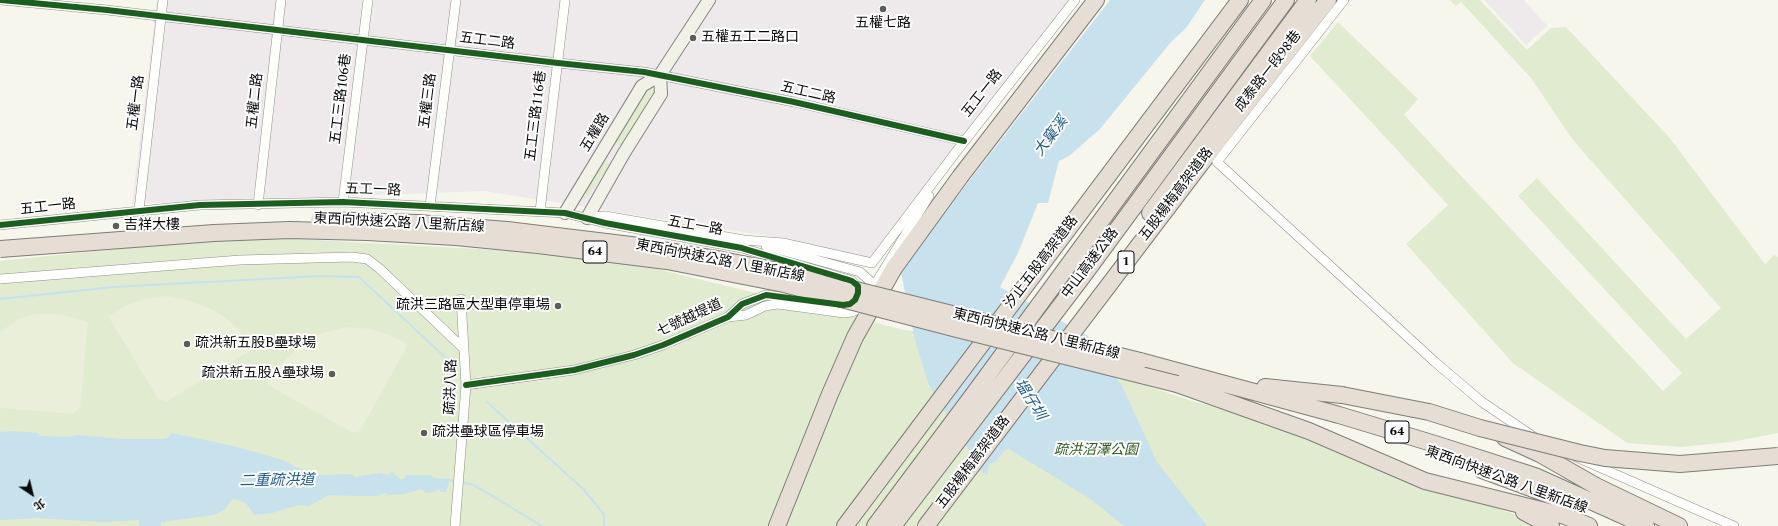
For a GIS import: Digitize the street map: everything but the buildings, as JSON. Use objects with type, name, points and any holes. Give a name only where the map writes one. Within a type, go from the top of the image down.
[{"type":"highway","points":[[778,526],[830,394],[849,351],[894,268],[960,177],[1096,0]]},
{"type":"highway","name":"汐止五股高架道路","points":[[845,526],[1240,0]]},
{"type":"highway","name":"中山高速公路","points":[[875,526],[1263,0]]},
{"type":"highway","name":"中山高速公路","points":[[893,526],[1083,276],[1286,0]]},
{"type":"highway","points":[[1273,17],[1292,0]]},
{"type":"highway","name":"1","points":[[918,526],[1308,0]]},
{"type":"highway","name":"五股楊梅高架道路","points":[[926,526],[1229,126],[1328,0]]},
{"type":"highway","name":"東西向快速公路 八里新店線","points":[[0,239],[113,229],[270,220],[352,220],[410,222],[542,234],[658,249],[784,272],[1140,361],[1339,415],[1535,476],[1646,526]]},
{"type":"highway","name":"東西向快速公路 八里新店線","points":[[0,249],[214,233],[289,230],[374,232],[538,245],[667,261],[784,284],[950,328],[1280,408],[1370,433],[1453,459],[1556,498],[1620,526]]},
{"type":"highway","points":[[1140,361],[1214,374],[1272,388],[1342,395],[1407,407],[1580,454],[1658,464],[1680,464],[1778,456]]},
{"type":"highway","points":[[1177,384],[1309,431],[1425,481],[1522,511],[1551,526]]},
{"type":"highway","points":[[1480,428],[1540,454],[1596,486],[1678,526]]},
{"type":"highway","points":[[1425,481],[1566,516],[1589,526]]},
{"type":"street","name":"五工二路","points":[[1,0],[277,30],[558,64],[644,72],[794,102],[964,141]]},
{"type":"street","name":"五權一路","points":[[138,210],[163,0]]},
{"type":"street","name":"五權二路","points":[[258,204],[281,0]]},
{"type":"street","name":"五工三路106巷","points":[[343,202],[368,0]]},
{"type":"street","name":"五權三路","points":[[430,206],[456,0]]},
{"type":"street","name":"五工三路116巷","points":[[540,211],[565,0]]},
{"type":"street","name":"五權路","points":[[565,213],[642,86],[660,75],[708,0]]},
{"type":"street","name":"五工一路","points":[[0,225],[200,205],[343,202],[540,211],[565,213],[587,218],[605,216],[743,244],[783,243],[872,263],[964,141],[1075,0]]},
{"type":"street","name":"成泰路一段98巷","points":[[1344,0],[1218,162],[1435,362],[1482,402],[1532,436],[1591,464],[1734,526]]},
{"type":"street","points":[[587,218],[661,94],[660,75]]},
{"type":"street","name":"七號越堤道","points":[[466,386],[574,370],[605,363],[663,346],[728,317],[746,315],[765,306],[778,304],[844,313],[852,312],[864,302],[872,290],[956,152]]},
{"type":"street","points":[[743,244],[860,272],[871,282],[872,290]]},
{"type":"street","name":"七號越堤道","points":[[728,317],[742,304],[766,295],[844,305],[850,304],[855,300],[858,293],[858,286],[852,281],[743,244]]},
{"type":"street","points":[[0,280],[240,260],[352,257],[367,259],[379,268],[464,349]]},
{"type":"street","name":"疏洪八路","points":[[455,526],[466,386],[461,299]]},
{"type":"shaded area","points":[[157,0],[1069,0],[868,260],[833,250],[774,237],[484,191],[132,204]]},
{"type":"shaded area","points":[[1484,0],[1524,0],[1543,22],[1548,25],[1526,45]]},
{"type":"green space","points":[[1450,0],[1480,0],[1527,50],[1551,28],[1566,27],[1668,136],[1765,264],[1774,255],[1778,257],[1778,433],[1731,442],[1681,447],[1627,443],[1513,363],[1406,244],[1448,205],[1310,56],[1338,22],[1418,99],[1404,115],[1663,391],[1682,373],[1518,196],[1537,178],[1686,339],[1721,308],[1572,139],[1531,78],[1461,2],[1456,6]]},
{"type":"green space","points":[[649,87],[654,89],[655,93],[624,144],[617,145],[615,140]]},
{"type":"green space","points":[[605,161],[609,164],[608,167],[588,196],[585,199],[582,198],[581,196],[601,164]]},
{"type":"green space","name":"疏洪沼澤公園","points":[[243,236],[603,256],[772,297],[872,313],[876,323],[905,330],[967,338],[1090,376],[1133,381],[1195,402],[1276,422],[1395,472],[1516,515],[1531,526],[0,526],[0,261]]},
{"type":"green space","name":"疏洪新五股B壘球場","points":[[165,296],[187,300],[207,307],[225,317],[237,328],[253,349],[166,402],[158,399],[108,316],[127,305],[144,299]]},
{"type":"green space","points":[[35,314],[60,314],[88,322],[80,408],[72,414],[0,408],[0,332],[18,319]]},
{"type":"green space","name":"疏洪新五股A壘球場","points":[[347,327],[373,329],[397,338],[408,345],[360,431],[353,433],[266,384],[280,364],[306,342],[322,333]]},
{"type":"water","points":[[1110,0],[1205,0],[1186,28],[1171,42],[1100,129],[1069,156],[1059,161],[1048,203],[1038,203],[1018,253],[1000,287],[1088,336],[1122,386],[1157,462],[1207,526],[1124,526],[1092,500],[1009,449],[1005,450],[995,462],[989,464],[987,475],[982,472],[929,385],[915,340],[901,273],[917,248]]},
{"type":"water","points":[[14,431],[37,433],[40,436],[69,437],[76,435],[124,439],[161,439],[168,438],[172,433],[233,446],[283,460],[298,468],[320,475],[351,474],[357,478],[360,476],[381,473],[388,475],[392,472],[400,479],[404,479],[406,475],[430,475],[439,481],[446,478],[450,479],[446,492],[441,492],[439,489],[426,493],[421,489],[404,494],[389,495],[385,493],[376,496],[329,495],[309,506],[299,505],[272,513],[254,515],[246,503],[232,499],[225,509],[214,515],[161,522],[161,526],[139,526],[139,520],[103,522],[37,518],[0,520],[0,432]]},
{"type":"waterway","points":[[0,299],[113,287],[320,276],[359,277],[448,360]]},
{"type":"waterway","name":"二重疏洪道","points":[[487,402],[583,489],[604,514],[604,526]]},
{"type":"waterway","name":"二重疏洪道","points":[[435,479],[457,481]]},
{"type":"waterway","name":"二重疏洪道","points":[[461,482],[474,485],[542,526]]},
{"type":"cycle path","points":[[1,0],[107,10],[644,72],[794,102],[964,141]]},
{"type":"cycle path","points":[[0,225],[200,205],[343,202],[565,213],[605,223],[742,248],[846,279],[852,281],[858,286],[858,293],[855,300],[850,304],[843,305],[766,295],[742,304],[728,317],[663,345],[634,355],[574,370],[466,385]]},
{"type":"place","name":"五權七路","points":[[883,9]]},
{"type":"place","name":"五權五工二路口","points":[[693,38]]},
{"type":"place","name":"吉祥大樓","points":[[116,226]]},
{"type":"place","name":"疏洪三路區大型車停車場","points":[[558,306]]},
{"type":"place","name":"疏洪新五股B壘球場","points":[[187,344]]},
{"type":"place","name":"疏洪新五股A壘球場","points":[[332,374]]},
{"type":"place","name":"疏洪壘球區停車場","points":[[424,433]]},
{"type":"water label","name":"大窠溪","points":[[1052,137]]},
{"type":"water label","name":"塭仔圳","points":[[1029,400]]}]
